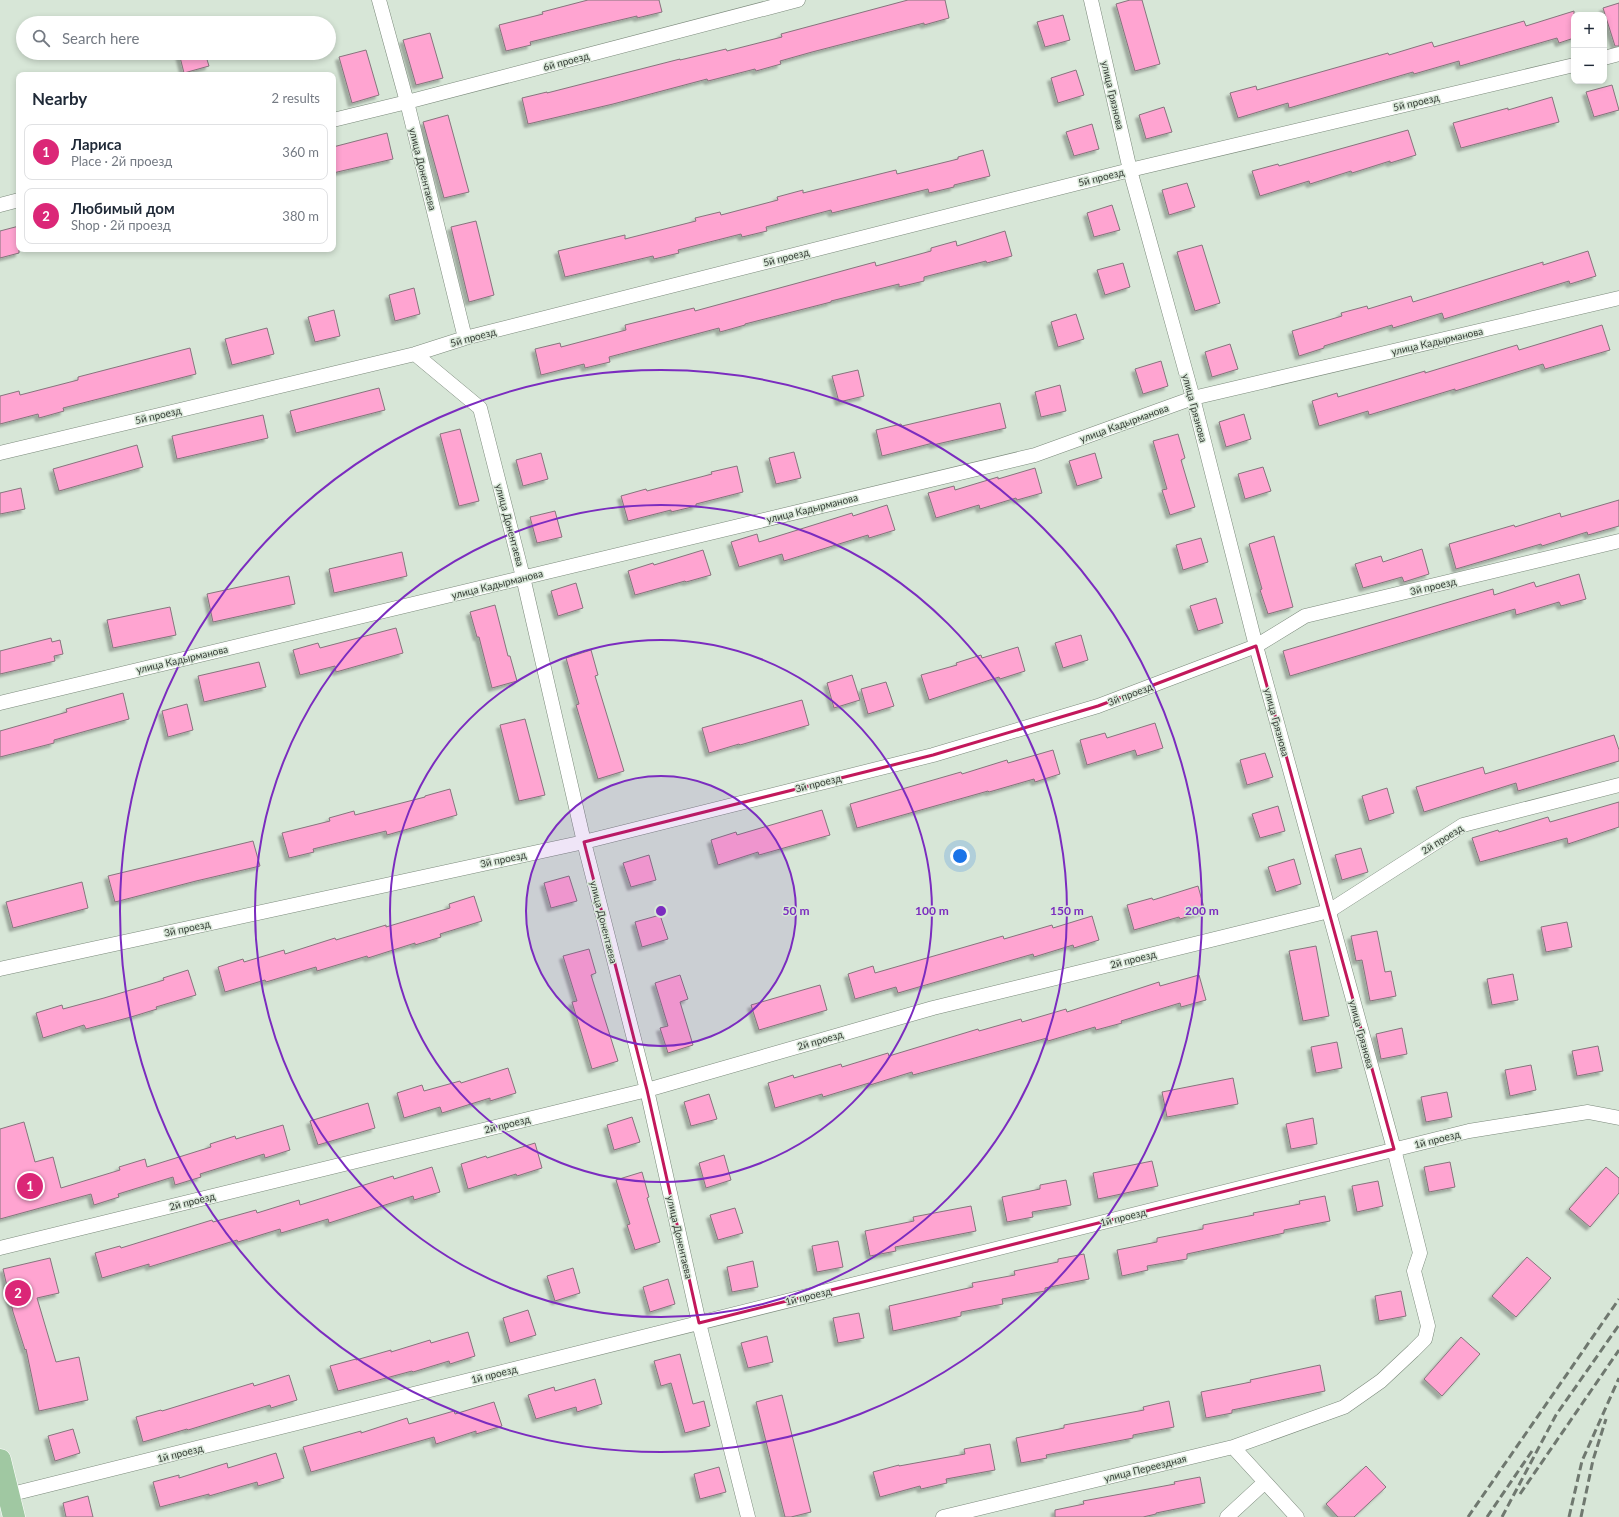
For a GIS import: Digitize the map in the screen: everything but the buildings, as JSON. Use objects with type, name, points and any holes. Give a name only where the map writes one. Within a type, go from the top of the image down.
[{"type":"main road","points":[[0,1460],[5,1496],[14,1517]]},
{"type":"street","name":"улица Донентаева","points":[[379,0],[407,102],[465,338]]},
{"type":"street","name":"6й проезд","points":[[336,119],[798,0]]},
{"type":"street","name":"улица Грязнова","points":[[1091,0],[1130,170],[1192,398],[1256,646],[1394,1149],[1420,1253],[1414,1271],[1428,1326],[1425,1339],[1381,1381],[1344,1407]]},
{"type":"street","points":[[1607,57],[1619,54]]},
{"type":"street","name":"5й проезд","points":[[0,453],[415,354],[465,338],[1130,170],[1571,66]]},
{"type":"street","points":[[0,206],[16,201]]},
{"type":"street","name":"улица Кадырманова","points":[[0,703],[1035,455],[1192,398],[1619,298]]},
{"type":"street","name":"улица Донентаева","points":[[415,354],[480,408],[523,577],[584,842],[647,1090],[700,1323],[748,1517]]},
{"type":"street","name":"3й проезд","points":[[0,969],[584,842],[932,755],[1098,706],[1256,646],[1306,616],[1619,541]]},
{"type":"street","name":"2й проезд","points":[[0,1248],[647,1090],[933,1008],[1329,911],[1463,825],[1619,785]]},
{"type":"street","name":"1й проезд","points":[[5,1496],[1469,1131],[1588,1112],[1619,1118]]},
{"type":"street","name":"улица Переездная","points":[[943,1517],[1233,1447],[1344,1407]]},
{"type":"street","points":[[1233,1447],[1297,1517]]},
{"type":"street","points":[[1227,1517],[1265,1482]]},
{"type":"highlighted area","points":[[1256,646],[1394,1149],[699,1323],[647,1090],[584,842],[933,755],[1098,706]]},
{"type":"railway","points":[[1468,1517],[1619,1299]]},
{"type":"railway","points":[[1502,1517],[1556,1415],[1619,1325]]},
{"type":"railway","points":[[1520,1494],[1619,1350]]},
{"type":"railway","points":[[1569,1517],[1582,1461],[1619,1378]]},
{"type":"railway","points":[[1581,1517],[1593,1460],[1606,1419]]},
{"type":"railway","points":[[1487,1517],[1532,1451]]},
{"type":"place","name":"Лариса","points":[[30,1186]]},
{"type":"place","name":"Любимый дом","points":[[18,1293]]}]
